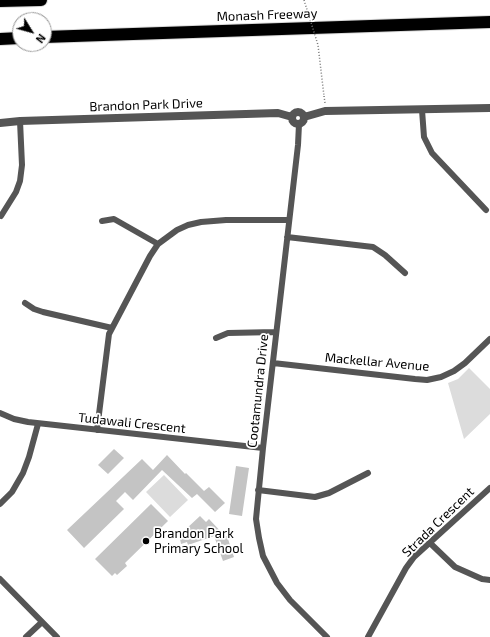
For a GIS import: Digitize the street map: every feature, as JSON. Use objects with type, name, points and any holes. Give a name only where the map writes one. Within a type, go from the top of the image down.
[{"type":"highway","points":[[0,1],[41,0]]},
{"type":"highway","name":"Monash Freeway","points":[[52,37],[490,22]]},
{"type":"highway","points":[[0,39],[12,38]]},
{"type":"street","points":[[304,117],[325,111],[490,108]]},
{"type":"street","points":[[422,110],[424,137],[432,153],[486,210]]},
{"type":"street","points":[[298,112],[302,113],[304,117],[304,121],[299,124],[293,122],[292,117],[298,112]]},
{"type":"street","name":"Brandon Park Drive","points":[[0,123],[20,121],[278,113],[292,117]]},
{"type":"street","points":[[1,216],[12,199],[20,181],[22,169],[20,121]]},
{"type":"street","name":"Cootamundra Drive","points":[[299,124],[298,145],[272,363],[256,519],[261,546],[267,565],[282,591],[327,637]]},
{"type":"street","points":[[102,222],[114,219],[158,244]]},
{"type":"street","points":[[97,430],[109,338],[112,328],[150,256],[158,244],[177,230],[188,225],[201,222],[226,220],[289,220]]},
{"type":"street","points":[[287,237],[372,247],[385,255],[405,273]]},
{"type":"street","points":[[25,302],[34,309],[43,312],[112,328]]},
{"type":"street","points":[[216,338],[228,333],[276,332]]},
{"type":"street","name":"Mackellar Avenue","points":[[272,363],[427,380],[454,372],[490,339]]},
{"type":"street","name":"Tudawali Crescent","points":[[0,413],[14,419],[38,424],[263,448]]},
{"type":"street","points":[[0,504],[12,492],[23,473],[38,424]]},
{"type":"street","points":[[258,490],[315,497],[329,493],[368,474]]},
{"type":"street","name":"Strada Crescent","points":[[368,637],[406,568],[414,557],[490,488]]},
{"type":"street","points":[[430,543],[454,567],[482,579],[490,580]]},
{"type":"street","points":[[0,579],[57,637]]},
{"type":"street","points":[[26,637],[42,622]]},
{"type":"path","points":[[304,0],[318,45],[324,96]]},
{"type":"shaded area","points":[[469,368],[490,389],[490,414],[464,439],[448,383],[458,379]]},
{"type":"shaded area","points":[[164,475],[188,500],[170,517],[146,492]]},
{"type":"building","points":[[114,449],[124,458],[108,474],[98,465]]},
{"type":"building","points":[[167,455],[204,491],[209,487],[225,503],[215,512],[197,494],[192,498],[162,470],[133,500],[125,492],[116,501],[124,509],[84,548],[67,530],[142,459],[153,470]]},
{"type":"building","points":[[236,466],[249,468],[242,516],[229,514]]},
{"type":"building","points":[[151,504],[168,521],[125,563],[127,566],[117,575],[115,573],[112,576],[95,559]]},
{"type":"building","points":[[200,516],[206,522],[209,519],[225,536],[227,536],[234,557],[223,561],[214,536],[188,545],[187,542],[181,544],[180,539],[188,531],[186,529]]},
{"type":"place","name":"Brandon Park Primary School","points":[[146,541]]}]
